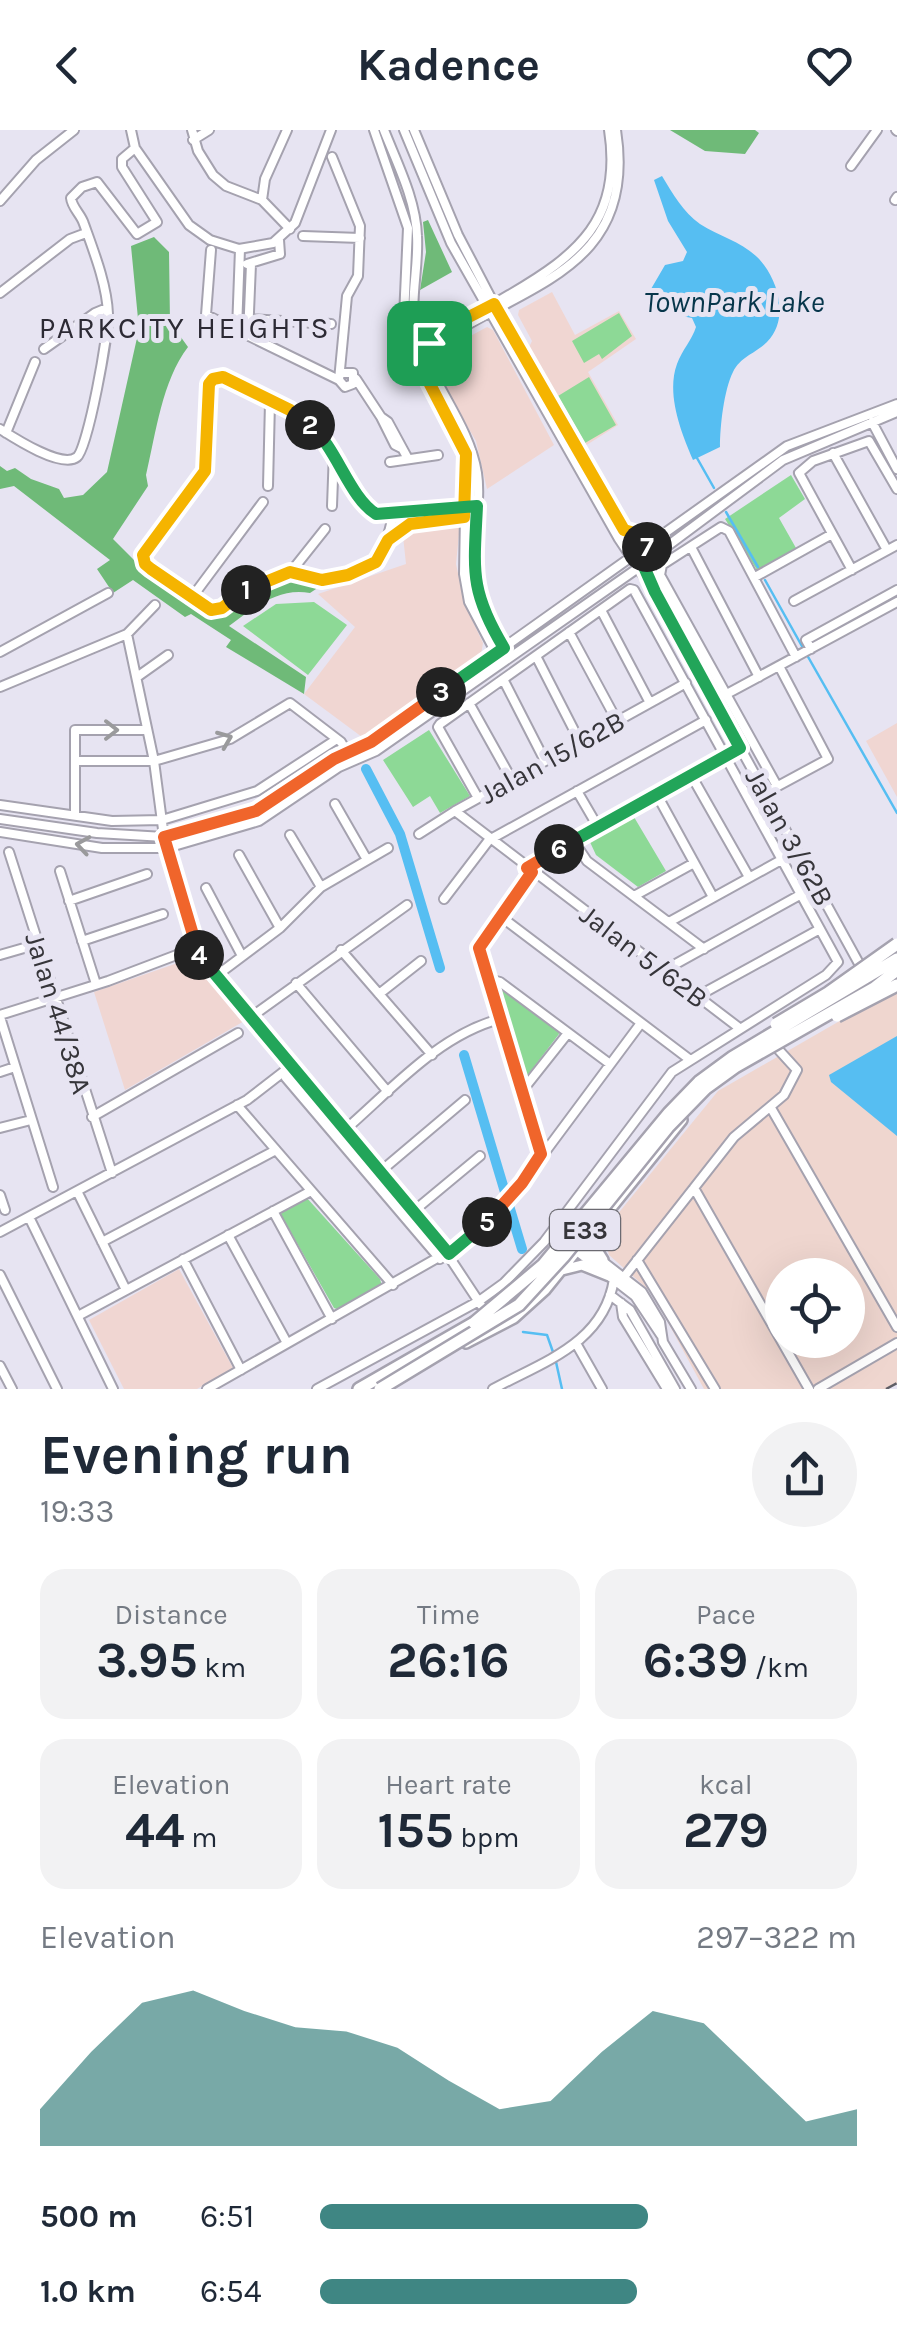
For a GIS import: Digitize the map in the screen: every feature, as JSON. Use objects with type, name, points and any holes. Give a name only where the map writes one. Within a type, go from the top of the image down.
[{"type":"highway","points":[[733,1057],[760,1034],[828,993],[897,944]]},
{"type":"highway","name":"E33","points":[[361,1389],[474,1323],[526,1281],[699,1082],[733,1057],[897,958]]},
{"type":"highway","name":"E33","points":[[382,1389],[519,1305],[682,1111],[717,1080],[897,976]]},
{"type":"main road","points":[[361,1389],[488,1318],[517,1296],[569,1240],[662,1115],[695,1082],[738,1050],[897,958]]},
{"type":"main road","points":[[866,978],[878,984],[897,976]]},
{"type":"main road","points":[[382,1389],[514,1318],[562,1270],[694,1106],[726,1078],[897,976]]},
{"type":"main road","points":[[837,1012],[864,991],[866,978]]},
{"type":"main road","points":[[594,1231],[593,1244],[603,1260]]},
{"type":"main road","points":[[562,1270],[582,1265],[619,1277]]},
{"type":"main road","points":[[488,1318],[500,1321],[533,1300]]},
{"type":"street","points":[[0,201],[36,160],[74,130]]},
{"type":"street","points":[[130,130],[135,148],[193,228],[218,244],[240,249],[279,240],[290,229],[300,215],[331,130]]},
{"type":"street","points":[[209,130],[193,135],[213,176],[226,186],[262,200],[290,229]]},
{"type":"street","points":[[262,200],[266,179],[287,130]]},
{"type":"street","points":[[374,130],[408,228],[404,317],[469,443],[478,482],[474,581],[492,637],[484,661]]},
{"type":"street","points":[[384,130],[414,211],[417,231],[412,292],[427,380],[466,454],[462,558],[467,592],[506,660]]},
{"type":"street","points":[[404,130],[451,242],[624,530],[634,556]]},
{"type":"street","points":[[414,130],[493,309]]},
{"type":"street","points":[[423,352],[472,320],[563,272],[597,234],[611,208],[618,182],[613,130]]},
{"type":"street","points":[[493,309],[561,264],[593,228],[609,184],[613,130]]},
{"type":"street","points":[[851,166],[877,130]]},
{"type":"street","points":[[35,362],[3,431],[59,460],[74,458],[80,454],[89,427],[107,308],[84,222],[70,201],[73,194],[92,181],[99,184],[132,227],[154,217],[122,167],[122,159],[135,148]]},
{"type":"street","points":[[332,156],[360,226],[358,276],[347,296],[342,380]]},
{"type":"street","points":[[0,293],[70,238],[86,232]]},
{"type":"street","points":[[303,236],[360,238]]},
{"type":"street","points":[[240,264],[280,254],[279,240]]},
{"type":"street","points":[[237,330],[240,249]]},
{"type":"street","points":[[211,250],[204,312],[352,386],[354,375]]},
{"type":"street","points":[[248,336],[251,264]]},
{"type":"street","points":[[478,273],[496,295],[516,291]]},
{"type":"street","points":[[239,281],[250,282]]},
{"type":"street","points":[[472,320],[479,293]]},
{"type":"street","points":[[503,325],[512,302]]},
{"type":"street","points":[[44,349],[107,308]]},
{"type":"street","points":[[249,320],[332,324]]},
{"type":"street","points":[[418,340],[472,320],[503,325]]},
{"type":"street","points":[[344,351],[395,445],[407,457]]},
{"type":"street","points":[[342,380],[354,375]]},
{"type":"street","points":[[325,528],[290,572],[211,610],[143,559],[205,471],[209,384],[213,379],[223,377],[307,422],[334,451],[376,514],[465,507],[477,511]]},
{"type":"street","points":[[342,380],[374,408]]},
{"type":"street","points":[[546,400],[619,539],[634,556]]},
{"type":"street","points":[[268,486],[270,402]]},
{"type":"street","points":[[0,819],[97,833],[164,837],[256,811],[348,752],[371,742],[787,446],[897,404]]},
{"type":"street","points":[[0,832],[102,848],[167,848],[259,821],[339,767],[367,755],[506,660],[783,460],[897,412]]},
{"type":"street","points":[[872,422],[897,468]]},
{"type":"street","points":[[852,570],[799,473],[813,461],[869,441],[897,489]]},
{"type":"street","points":[[332,506],[334,451]]},
{"type":"street","points":[[832,453],[887,550]]},
{"type":"street","points":[[390,462],[438,455]]},
{"type":"street","points":[[194,596],[263,502]]},
{"type":"street","points":[[433,509],[434,520]]},
{"type":"street","points":[[388,540],[410,524],[464,517],[477,511]]},
{"type":"street","points":[[290,572],[322,580],[348,575],[376,562],[388,540],[394,514]]},
{"type":"street","points":[[759,677],[691,547],[722,527],[729,531],[796,657]]},
{"type":"street","points":[[624,530],[660,537]]},
{"type":"street","points":[[755,578],[832,534]]},
{"type":"street","points":[[608,574],[618,558],[619,539]]},
{"type":"street","points":[[794,601],[897,545]]},
{"type":"street","name":"Jalan 3/62B","points":[[691,547],[662,566],[660,575],[777,786]]},
{"type":"street","name":"Jalan 3/62B","points":[[634,556],[866,978]]},
{"type":"street","name":"Jalan 3/62B","points":[[601,610],[634,590],[838,962],[826,975],[738,1027]]},
{"type":"street","points":[[811,649],[806,640],[897,590]]},
{"type":"street","points":[[0,652],[108,592]]},
{"type":"street","points":[[714,701],[897,602]]},
{"type":"street","points":[[0,688],[127,634],[155,606]]},
{"type":"street","points":[[478,798],[438,727],[601,610],[650,703]]},
{"type":"street","points":[[568,632],[617,721]]},
{"type":"street","points":[[127,634],[154,761],[164,837],[195,948],[415,1210],[449,1254],[488,1318]]},
{"type":"street","points":[[492,637],[518,638]]},
{"type":"street","points":[[137,677],[168,655]]},
{"type":"street","points":[[536,656],[580,742]]},
{"type":"street","points":[[766,793],[828,759],[780,666]]},
{"type":"street","points":[[503,679],[545,761]]},
{"type":"street","name":"Jalan 15/62B","points":[[419,834],[686,683]]},
{"type":"street","points":[[470,702],[512,780]]},
{"type":"street","points":[[75,761],[154,761],[230,739],[290,703],[354,757],[367,755]]},
{"type":"street","points":[[444,899],[489,840],[706,720]]},
{"type":"street","points":[[75,814],[75,730],[148,730]]},
{"type":"street","points":[[0,805],[112,821],[162,820],[239,799],[337,739]]},
{"type":"street","points":[[541,1154],[479,948],[530,870],[573,840],[740,748]]},
{"type":"street","points":[[691,775],[749,877]]},
{"type":"street","points":[[577,791],[598,827]]},
{"type":"street","points":[[657,795],[713,897]]},
{"type":"street","points":[[335,804],[366,858]]},
{"type":"street","name":"Jalan 5/62B","points":[[455,811],[738,1027]]},
{"type":"street","points":[[290,835],[320,887]]},
{"type":"street","points":[[573,840],[587,860],[704,948]]},
{"type":"street","points":[[216,976],[280,928],[320,887],[388,848]]},
{"type":"street","name":"Jalan 44/38A","points":[[10,852],[112,1173]]},
{"type":"street","points":[[239,855],[280,928]]},
{"type":"street","points":[[668,922],[782,858]]},
{"type":"street","points":[[634,896],[694,863]]},
{"type":"street","points":[[60,871],[96,984]]},
{"type":"street","points":[[70,900],[147,874]]},
{"type":"street","points":[[663,971],[816,886]]},
{"type":"street","points":[[206,888],[242,956]]},
{"type":"street","points":[[251,1017],[407,905]]},
{"type":"street","points":[[82,941],[162,914]]},
{"type":"street","points":[[500,916],[689,1059]]},
{"type":"street","points":[[698,996],[820,929]]},
{"type":"street","points":[[0,955],[38,944]]},
{"type":"street","points":[[53,1187],[0,1016],[195,948]]},
{"type":"street","points":[[342,950],[432,1055]]},
{"type":"street","points":[[379,994],[421,961]]},
{"type":"street","points":[[488,979],[500,982],[610,1064]]},
{"type":"street","points":[[296,983],[388,1092]]},
{"type":"street","points":[[346,1130],[432,1055],[464,1032],[500,1019]]},
{"type":"street","points":[[208,1389],[449,1254],[473,1236],[518,1189],[641,1023]]},
{"type":"street","points":[[318,1389],[479,1301],[504,1282],[544,1242],[672,1072],[738,1027]]},
{"type":"street","points":[[92,1117],[238,1032]]},
{"type":"street","points":[[522,1091],[568,1032]]},
{"type":"street","points":[[495,1388],[577,1345],[619,1277],[638,1260],[734,1137],[784,1096],[797,1070],[773,1047]]},
{"type":"street","points":[[0,1232],[237,1104],[290,1063]]},
{"type":"street","points":[[290,1063],[318,1098]]},
{"type":"street","points":[[237,1104],[290,1063]]},
{"type":"street","points":[[0,1072],[16,1067]]},
{"type":"street","points":[[274,1079],[286,1078],[308,1088]]},
{"type":"street","points":[[286,1078],[440,1259]]},
{"type":"street","points":[[382,1171],[464,1100]]},
{"type":"street","points":[[237,1104],[394,1284]]},
{"type":"street","points":[[770,1108],[897,1327]]},
{"type":"street","points":[[0,1128],[31,1120]]},
{"type":"street","points":[[102,1242],[276,1150]]},
{"type":"street","points":[[415,1210],[480,1156]]},
{"type":"street","points":[[694,1188],[809,1389]]},
{"type":"street","points":[[77,1191],[126,1290]]},
{"type":"street","points":[[78,1316],[311,1191]]},
{"type":"street","points":[[0,1196],[4,1210]]},
{"type":"street","points":[[273,1211],[332,1319]]},
{"type":"street","points":[[29,1217],[114,1389]]},
{"type":"street","points":[[228,1235],[287,1343]]},
{"type":"street","points":[[569,1240],[646,1298],[691,1389]]},
{"type":"street","points":[[580,1248],[603,1260],[619,1277],[646,1278]]},
{"type":"street","points":[[183,1259],[242,1370]]},
{"type":"street","points":[[638,1260],[715,1389]]},
{"type":"street","points":[[0,1274],[57,1389]]},
{"type":"street","points":[[610,1295],[630,1310],[672,1389]]},
{"type":"street","points":[[620,1302],[623,1317]]},
{"type":"street","points":[[602,1310],[612,1308],[623,1317],[672,1389]]},
{"type":"street","points":[[651,1348],[664,1340]]},
{"type":"street","points":[[818,1389],[897,1343]]},
{"type":"street","points":[[577,1345],[602,1389]]},
{"type":"street","points":[[682,1372],[699,1362]]},
{"type":"street","points":[[0,1368],[12,1389]]},
{"type":"shaded area","points":[[552,292],[575,335],[619,311],[636,339],[588,372],[618,425],[585,446],[532,353],[532,341],[518,315],[519,310]]},
{"type":"shaded area","points":[[487,327],[493,330],[554,445],[487,489],[476,441],[428,359]]},
{"type":"shaded area","points":[[460,524],[456,564],[465,605],[483,643],[481,655],[362,737],[304,694],[355,627],[318,594],[406,564],[403,536],[414,527]]},
{"type":"shaded area","points":[[897,723],[897,797],[866,741]]},
{"type":"shaded area","points":[[192,958],[246,1020],[125,1090],[94,992]]},
{"type":"shaded area","points":[[897,988],[897,1383],[885,1389],[704,1389],[652,1293],[609,1255],[603,1232],[718,1091]]},
{"type":"shaded area","points":[[179,1269],[233,1368],[197,1389],[124,1389],[89,1320]]},
{"type":"green space","points":[[670,130],[759,133],[745,154],[705,151]]},
{"type":"green space","points":[[428,220],[452,272],[420,290],[426,252],[423,222]]},
{"type":"green space","points":[[154,237],[169,252],[170,322],[188,347],[172,375],[161,408],[146,475],[148,486],[113,539],[143,569],[211,615],[291,579],[322,585],[310,593],[277,596],[229,626],[306,677],[304,694],[226,647],[231,640],[191,614],[185,617],[133,580],[113,593],[97,569],[110,560],[14,486],[0,489],[0,466],[7,471],[15,468],[31,479],[59,489],[64,498],[83,495],[107,472],[139,329],[131,246]]},
{"type":"green space","points":[[619,313],[632,336],[602,359],[599,354],[584,363],[572,341]]},
{"type":"green space","points":[[589,377],[616,425],[585,443],[558,396]]},
{"type":"green space","points":[[791,475],[805,499],[779,518],[796,548],[757,570],[725,519]]},
{"type":"green space","points":[[314,602],[347,625],[308,675],[243,626],[276,604]]},
{"type":"green space","points":[[429,730],[470,796],[440,813],[430,796],[413,807],[383,760]]},
{"type":"green space","points":[[634,817],[666,871],[638,887],[596,855],[590,842]]},
{"type":"green space","points":[[499,986],[558,1030],[559,1034],[527,1076],[523,1073]]},
{"type":"green space","points":[[306,1197],[380,1279],[382,1286],[334,1308],[281,1215],[282,1210]]},
{"type":"water","name":"TownPark Lake","points":[[662,176],[694,219],[758,257],[778,293],[778,324],[774,333],[733,372],[723,408],[720,447],[693,460],[680,425],[673,388],[677,364],[696,327],[692,318],[655,311],[649,302],[651,289],[665,265],[683,261],[687,252],[668,221],[654,180]]},
{"type":"water","points":[[897,1036],[897,1136],[831,1082],[829,1075]]},
{"type":"waterway","points":[[697,458],[714,488]]},
{"type":"waterway","points":[[726,512],[758,567]]},
{"type":"waterway","points":[[765,580],[803,648]]},
{"type":"waterway","points":[[807,655],[897,813]]},
{"type":"waterway","points":[[366,769],[400,834],[440,968]]},
{"type":"waterway","points":[[464,1055],[522,1249]]},
{"type":"waterway","points":[[523,1332],[547,1335],[553,1352]]},
{"type":"waterway","points":[[556,1362],[562,1389]]},
{"type":"railway","points":[[886,1389],[897,1383]]},
{"type":"district","name":"PARKCITY HEIGHTS","points":[[185,328]]},
{"type":"route","points":[[429,343],[426,339],[494,304],[624,530],[660,537],[638,553],[655,592],[740,748],[527,868],[532,872],[480,944],[541,1154],[497,1212],[449,1254],[200,956],[164,837],[256,811],[334,759],[371,742],[504,648],[489,624],[474,581],[477,506],[465,507],[411,511],[394,514],[376,514],[365,504],[326,440],[307,422],[290,410],[218,377],[209,384],[205,471],[143,559],[151,569],[211,610],[290,572],[322,580],[348,575],[376,562],[388,540],[410,524],[464,517],[465,507],[467,486],[468,478],[466,454],[418,361],[418,354],[427,352],[429,343]]}]
